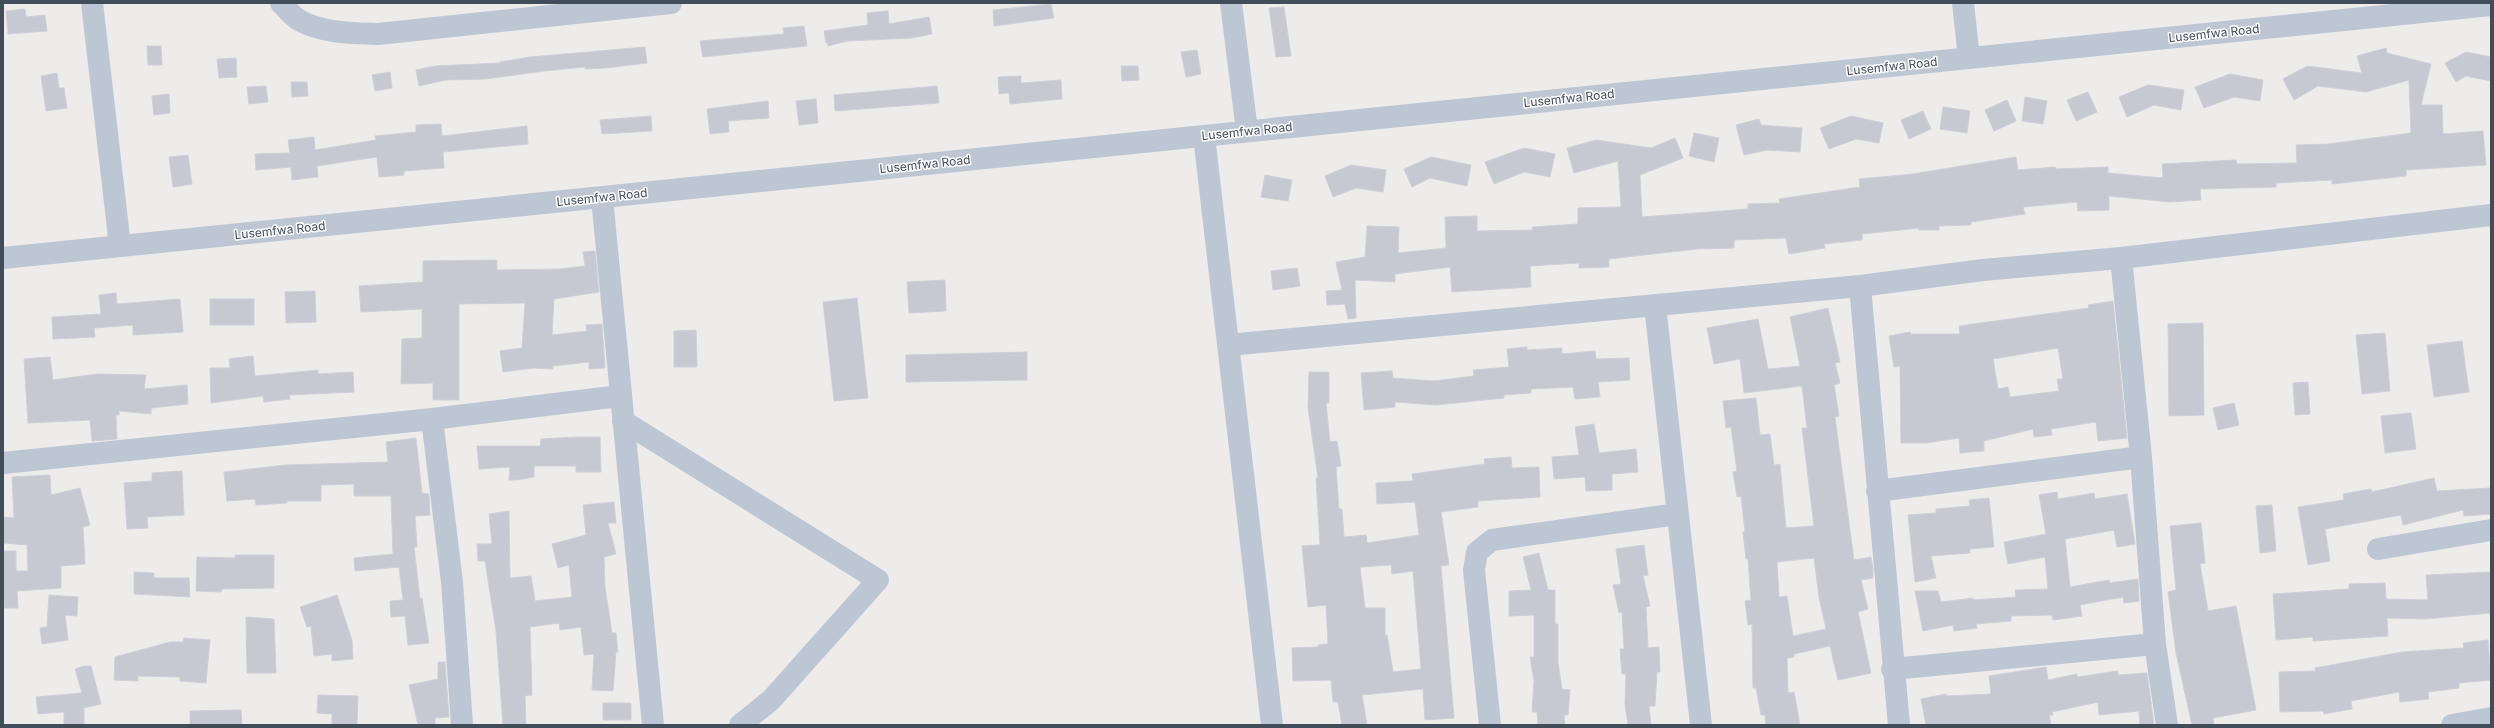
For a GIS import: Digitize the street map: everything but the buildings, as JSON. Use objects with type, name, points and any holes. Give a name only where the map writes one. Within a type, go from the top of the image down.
[{"type":"street","points":[[92,3],[120,246]]},
{"type":"street","points":[[281,3],[299,20],[324,28],[346,32],[378,34],[671,3]]},
{"type":"street","points":[[1231,3],[1247,131]]},
{"type":"street","points":[[1963,3],[1969,58]]},
{"type":"street","name":"Lusemfwa Road","points":[[3,258],[1969,58],[2396,9],[2491,5]]},
{"type":"street","points":[[1204,136],[1272,725]]},
{"type":"street","points":[[602,198],[653,725]]},
{"type":"street","points":[[1228,345],[1860,286],[1983,270],[2121,258],[2491,215]]},
{"type":"street","points":[[2121,258],[2140,457],[2155,644],[2167,725]]},
{"type":"street","points":[[1860,286],[1898,725]]},
{"type":"street","points":[[1655,305],[1701,725]]},
{"type":"street","points":[[3,462],[432,419],[620,396]]},
{"type":"street","points":[[432,419],[452,582],[462,725]]},
{"type":"street","points":[[623,421],[878,580],[771,700],[740,725]]},
{"type":"street","points":[[1877,491],[2140,457]]},
{"type":"street","points":[[1490,725],[1474,570],[1477,552],[1492,540],[1677,514]]},
{"type":"street","points":[[2378,549],[2491,530]]},
{"type":"street","points":[[1892,669],[2155,644]]},
{"type":"street","points":[[2452,725],[2491,718]]}]
